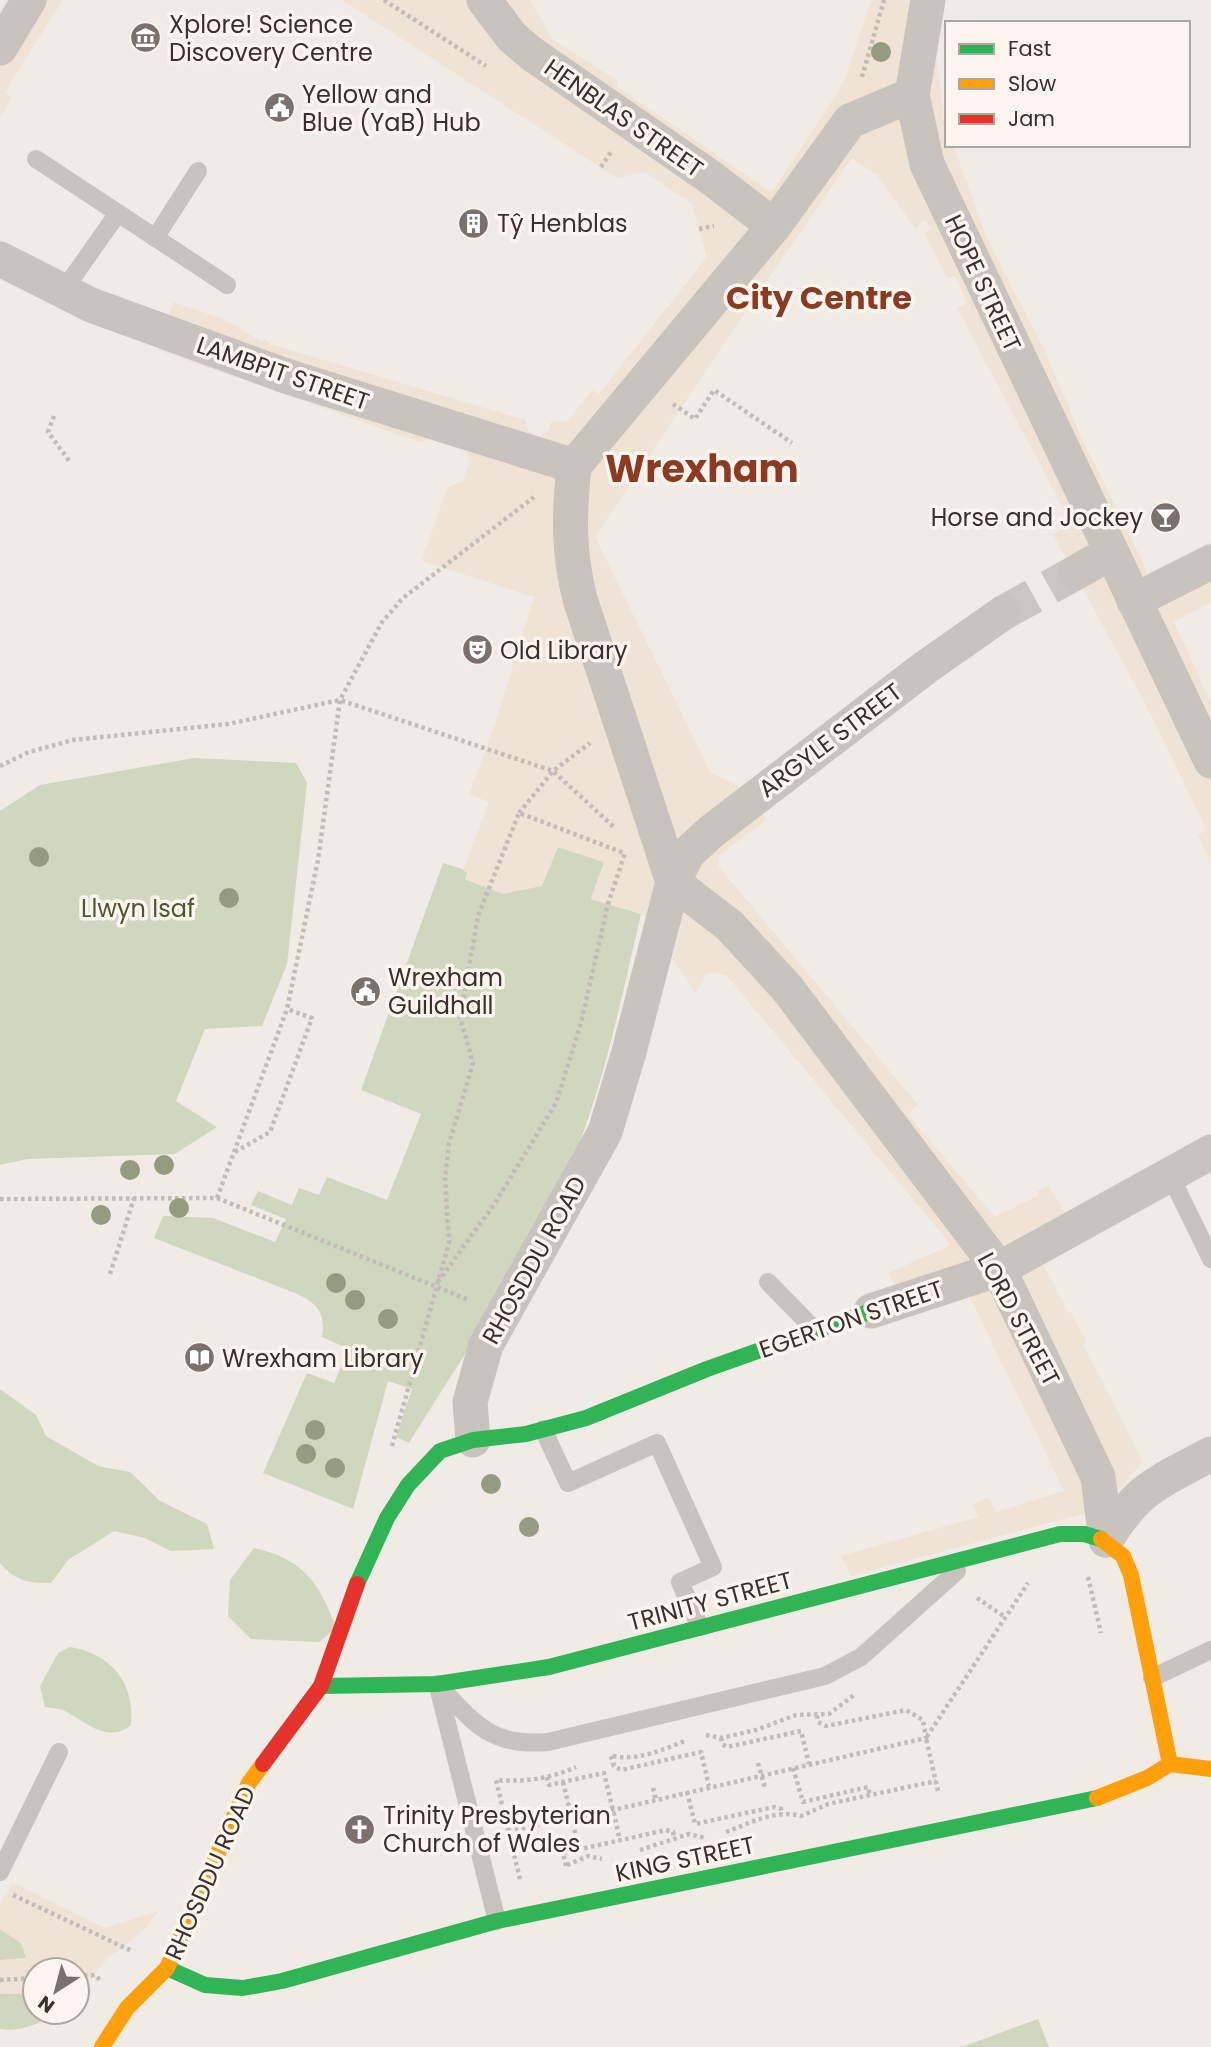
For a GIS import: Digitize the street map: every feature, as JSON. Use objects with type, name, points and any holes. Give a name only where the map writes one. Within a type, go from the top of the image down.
[{"type":"street","points":[[0,48],[29,0]]},
{"type":"street","name":"HENBLAS STREET","points":[[484,0],[512,37],[531,54],[710,177],[774,226]]},
{"type":"street","name":"HOPE STREET","points":[[928,0],[912,95],[927,164],[1211,761]]},
{"type":"street","points":[[673,882],[580,599],[570,559],[569,521],[574,466],[774,226],[850,121],[912,95]]},
{"type":"street","name":"LAMBPIT STREET","points":[[0,259],[91,305],[289,377],[574,466]]},
{"type":"street","points":[[1074,573],[1110,553]]},
{"type":"street","points":[[1134,601],[1211,562]]},
{"type":"street","name":"ARGYLE STREET","points":[[673,882],[688,853],[712,831],[990,622]]},
{"type":"street","name":"LORD STREET","points":[[673,882],[730,926],[787,988],[999,1269],[1098,1477],[1106,1540]]},
{"type":"street","name":"RHOSDDU ROAD","points":[[102,2047],[127,2008],[167,1968],[250,1783],[321,1686],[364,1563],[387,1518],[408,1485],[440,1451],[473,1440],[470,1402],[486,1345],[605,1132],[629,1052],[673,882]]},
{"type":"street","name":"EGERTON STREET","points":[[473,1440],[526,1434],[586,1418],[871,1311],[999,1269],[1211,1152]]},
{"type":"street","points":[[1211,1454],[1137,1496],[1106,1540],[1123,1556],[1130,1575],[1170,1764],[1211,1769]]},
{"type":"street","name":"TRINITY STREET","points":[[321,1686],[437,1684],[549,1667],[969,1560],[1060,1534],[1084,1534],[1106,1540]]},
{"type":"street","name":"KING STREET","points":[[167,1968],[205,1985],[243,1988],[282,1981],[498,1921],[1104,1796],[1147,1778],[1170,1764]]},
{"type":"lane","points":[[36,159],[227,285]]},
{"type":"lane","points":[[155,237],[198,172]]},
{"type":"lane","points":[[63,291],[118,213]]},
{"type":"lane","points":[[1170,1175],[1211,1259]]},
{"type":"lane","points":[[768,1282],[816,1331]]},
{"type":"lane","points":[[543,1429],[568,1483],[657,1443],[713,1567],[680,1582],[700,1627]]},
{"type":"lane","points":[[437,1684],[486,1732],[506,1742],[548,1742],[825,1676],[845,1668],[861,1657],[969,1560]]},
{"type":"lane","points":[[1152,1678],[1211,1650]]},
{"type":"lane","points":[[437,1684],[498,1921]]},
{"type":"lane","points":[[0,1872],[59,1752]]},
{"type":"path","points":[[384,0],[489,68]]},
{"type":"path","points":[[850,121],[884,0]]},
{"type":"path","points":[[680,410],[695,419],[714,390],[792,443]]},
{"type":"path","points":[[54,416],[48,432],[70,463]]},
{"type":"path","points":[[217,1198],[287,1009],[318,860],[340,700],[382,622],[403,598],[574,466]]},
{"type":"path","points":[[0,766],[29,752],[73,740],[228,724],[340,700],[553,771],[625,837]]},
{"type":"path","points":[[390,1454],[449,1243],[445,1179],[449,1144],[473,1063],[460,1017],[478,916],[519,813],[553,771],[620,719]]},
{"type":"path","points":[[519,813],[625,853],[673,882]]},
{"type":"path","points":[[435,1286],[495,1203],[556,1103],[581,1023],[608,904],[625,853]]},
{"type":"path","points":[[234,1153],[270,1132],[312,1018],[287,1009]]},
{"type":"path","points":[[110,1274],[134,1198]]},
{"type":"path","points":[[0,1199],[217,1198],[435,1286]]},
{"type":"path","points":[[508,1831],[613,1810],[926,1738],[1060,1534],[1075,1552],[1086,1572],[1101,1636]]},
{"type":"path","points":[[817,1715],[818,1722],[826,1726],[906,1710],[923,1720],[939,1796]]},
{"type":"path","points":[[721,1738],[722,1744],[727,1747],[801,1731],[809,1764]]},
{"type":"path","points":[[611,1756],[614,1766],[621,1770],[701,1752],[709,1786]]},
{"type":"path","points":[[758,1763],[765,1788]]},
{"type":"path","points":[[793,1768],[803,1802],[868,1787],[870,1795]]},
{"type":"path","points":[[547,1777],[549,1785],[604,1773],[620,1840]]},
{"type":"path","points":[[722,1834],[759,1819],[782,1814],[801,1816],[828,1804],[936,1781]]},
{"type":"path","points":[[563,1782],[579,1849]]},
{"type":"path","points":[[653,1788],[656,1800]]},
{"type":"path","points":[[687,1792],[695,1824],[774,1807],[781,1809],[782,1814]]},
{"type":"path","points":[[566,1866],[563,1853],[666,1830],[673,1832],[674,1837]]},
{"type":"path","points":[[634,1852],[689,1834],[709,1839]]},
{"type":"path","points":[[555,1872],[588,1856],[613,1861]]},
{"type":"path","points":[[520,1879],[522,1891]]},
{"type":"path","points":[[7,1892],[167,1968]]},
{"type":"path","points":[[91,1975],[95,1975]]},
{"type":"path","points":[[0,1980],[21,1979]]},
{"type":"green space","name":"Llwyn Isaf","points":[[194,758],[296,763],[307,783],[287,964],[262,1026],[205,1029],[176,1101],[217,1127],[175,1154],[28,1159],[0,1165],[0,811],[40,785]]},
{"type":"green space","points":[[558,847],[604,862],[591,899],[641,914],[611,1042],[593,1105],[570,1166],[535,1238],[409,1443],[396,1437],[412,1389],[388,1381],[353,1509],[263,1473],[307,1373],[334,1383],[349,1349],[322,1337],[321,1315],[314,1305],[303,1297],[154,1238],[163,1216],[213,1218],[275,1242],[286,1219],[251,1205],[258,1191],[292,1205],[299,1188],[319,1195],[327,1177],[387,1200],[421,1114],[361,1090],[443,863],[468,871],[465,879],[504,894]]},
{"type":"green space","points":[[0,1389],[36,1415],[46,1436],[98,1466],[130,1472],[160,1501],[207,1524],[214,1549],[171,1551],[145,1538],[114,1531],[68,1560],[51,1583],[29,1581],[11,1574],[0,1563]]},
{"type":"green space","points":[[254,1548],[285,1559],[307,1575],[316,1585],[336,1628],[319,1642],[251,1639],[228,1616],[230,1580]]},
{"type":"green space","points":[[70,1647],[97,1656],[117,1672],[129,1696],[131,1725],[114,1733],[106,1732],[65,1711],[45,1707],[40,1686],[58,1653]]},
{"type":"green space","points":[[0,1929],[21,1943],[26,1956],[21,1956],[21,1959],[0,1960]]},
{"type":"green space","points":[[21,1993],[21,2026],[30,2026],[0,2029],[0,1994]]},
{"type":"green space","points":[[1038,2019],[1049,2047],[962,2047]]},
{"type":"shaded area","points":[[6,0],[63,0],[15,75],[6,93],[12,98],[0,117],[0,9]]},
{"type":"shaded area","points":[[342,0],[530,0],[552,39],[618,81],[616,86],[769,191],[773,191],[843,84],[871,0],[941,0],[937,62],[945,147],[954,147],[986,236],[1046,353],[1081,436],[1148,573],[1211,542],[1211,602],[1174,622],[1211,702],[1211,863],[1198,835],[1207,830],[1145,703],[1053,534],[1071,523],[957,308],[967,303],[955,276],[948,279],[924,233],[931,228],[925,220],[915,228],[877,175],[852,158],[595,537],[711,773],[737,785],[767,819],[719,855],[719,867],[918,1105],[907,1114],[995,1217],[1039,1195],[1037,1191],[1049,1185],[1081,1242],[1042,1261],[1068,1313],[1071,1312],[1086,1342],[1083,1344],[1143,1462],[1102,1507],[1094,1511],[851,1576],[841,1556],[978,1517],[973,1505],[988,1497],[996,1512],[1064,1491],[967,1291],[912,1314],[888,1273],[951,1245],[727,976],[714,972],[706,975],[696,993],[672,959],[681,926],[591,899],[604,862],[558,847],[542,886],[503,894],[465,879],[467,872],[463,871],[489,802],[469,794],[494,727],[534,597],[422,561],[447,488],[463,480],[470,460],[464,443],[441,435],[420,442],[158,350],[173,302],[224,319],[262,342],[265,338],[270,344],[525,420],[529,432],[541,436],[548,431],[551,422],[568,421],[592,390],[599,394],[707,257],[692,204],[645,172],[617,178]]},
{"type":"shaded area","points":[[13,1883],[105,1928],[158,1911],[146,1928],[107,1959],[91,1979],[91,1956],[25,1956],[21,1943],[0,1929],[0,1904]]},
{"type":"shaded area","points":[[21,1958],[21,1993],[0,1994],[0,1960]]},
{"type":"tunnel","points":[[1003,613],[1075,573]]},
{"type":"traffic: fast","points":[[357,1584],[387,1518],[408,1485],[440,1451],[473,1440],[526,1434],[586,1418],[707,1369],[871,1311]]},
{"type":"traffic: fast","points":[[321,1686],[437,1684],[549,1667],[1060,1534],[1084,1534],[1101,1539]]},
{"type":"traffic: fast","points":[[167,1968],[205,1985],[243,1988],[282,1981],[497,1921],[1097,1798]]},
{"type":"traffic: slow","points":[[1101,1539],[1123,1556],[1131,1575],[1170,1764]]},
{"type":"traffic: slow","points":[[102,2047],[127,2008],[167,1968],[249,1783],[263,1764]]},
{"type":"traffic: slow","points":[[1097,1798],[1147,1778],[1170,1764],[1211,1769]]},
{"type":"traffic: jam","points":[[263,1764],[321,1686],[357,1584]]},
{"type":"place","name":"Xplore! Science Discovery Centre","points":[[146,38]]},
{"type":"place","name":"Yellow and Blue (YaB) Hub","points":[[279,108]]},
{"type":"place","name":"Tŷ Henblas","points":[[474,223]]},
{"type":"place","name":"Horse and Jockey","points":[[1166,517]]},
{"type":"place","name":"Old Library","points":[[477,650]]},
{"type":"place","name":"Wrexham Guildhall","points":[[365,991]]},
{"type":"place","name":"Wrexham Library","points":[[199,1358]]},
{"type":"place","name":"Trinity Presbyterian Church of Wales","points":[[360,1829]]},
{"type":"district","name":"City Centre","points":[[819,297]]},
{"type":"district","name":"Wrexham","points":[[702,468]]}]
